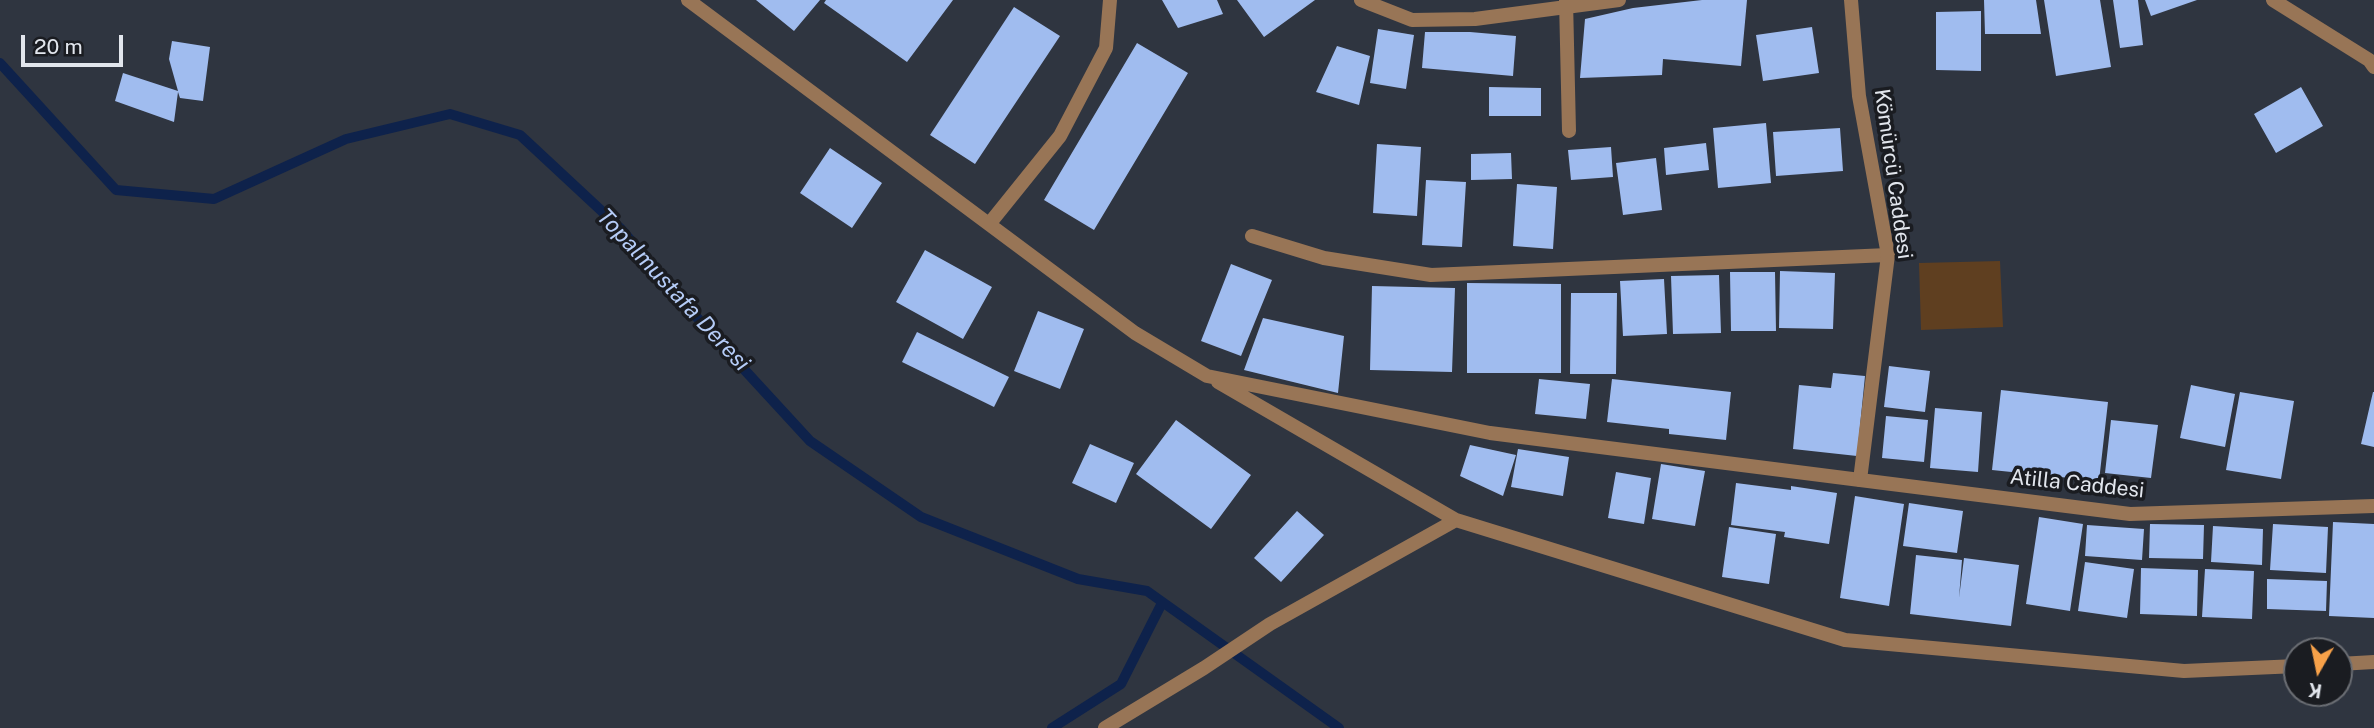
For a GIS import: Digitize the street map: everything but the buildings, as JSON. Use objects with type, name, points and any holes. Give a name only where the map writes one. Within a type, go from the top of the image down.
[{"type":"street","points":[[688,0],[1135,333],[1456,520],[1845,640],[2184,671],[2283,667]]},
{"type":"street","points":[[990,223],[1060,136],[1106,48],[1110,0]]},
{"type":"street","points":[[1361,0],[1412,20],[1475,19],[1567,3],[1619,0]]},
{"type":"street","name":"Kömürcü Caddesi","points":[[1851,0],[1859,96],[1888,255],[1860,480]]},
{"type":"street","points":[[2273,0],[2372,62]]},
{"type":"street","points":[[1567,3],[1569,131]]},
{"type":"street","points":[[1252,236],[1324,258],[1431,275],[1888,255]]},
{"type":"street","name":"Atilla Caddesi","points":[[1207,376],[1490,433],[2130,514],[2374,506]]},
{"type":"street","points":[[1105,728],[1270,624],[1456,520]]},
{"type":"street","points":[[2353,663],[2374,662]]},
{"type":"shaded area","points":[[2000,261],[2003,327],[1921,330],[1919,263]]},
{"type":"waterway","name":"Topalmustafa Deresi","points":[[0,63],[116,190],[214,199],[346,139],[450,114],[520,135],[621,229],[706,328],[810,441],[921,517],[1078,579],[1147,591],[1339,728]]},
{"type":"waterway","points":[[1052,728],[1121,684],[1162,603]]}]
